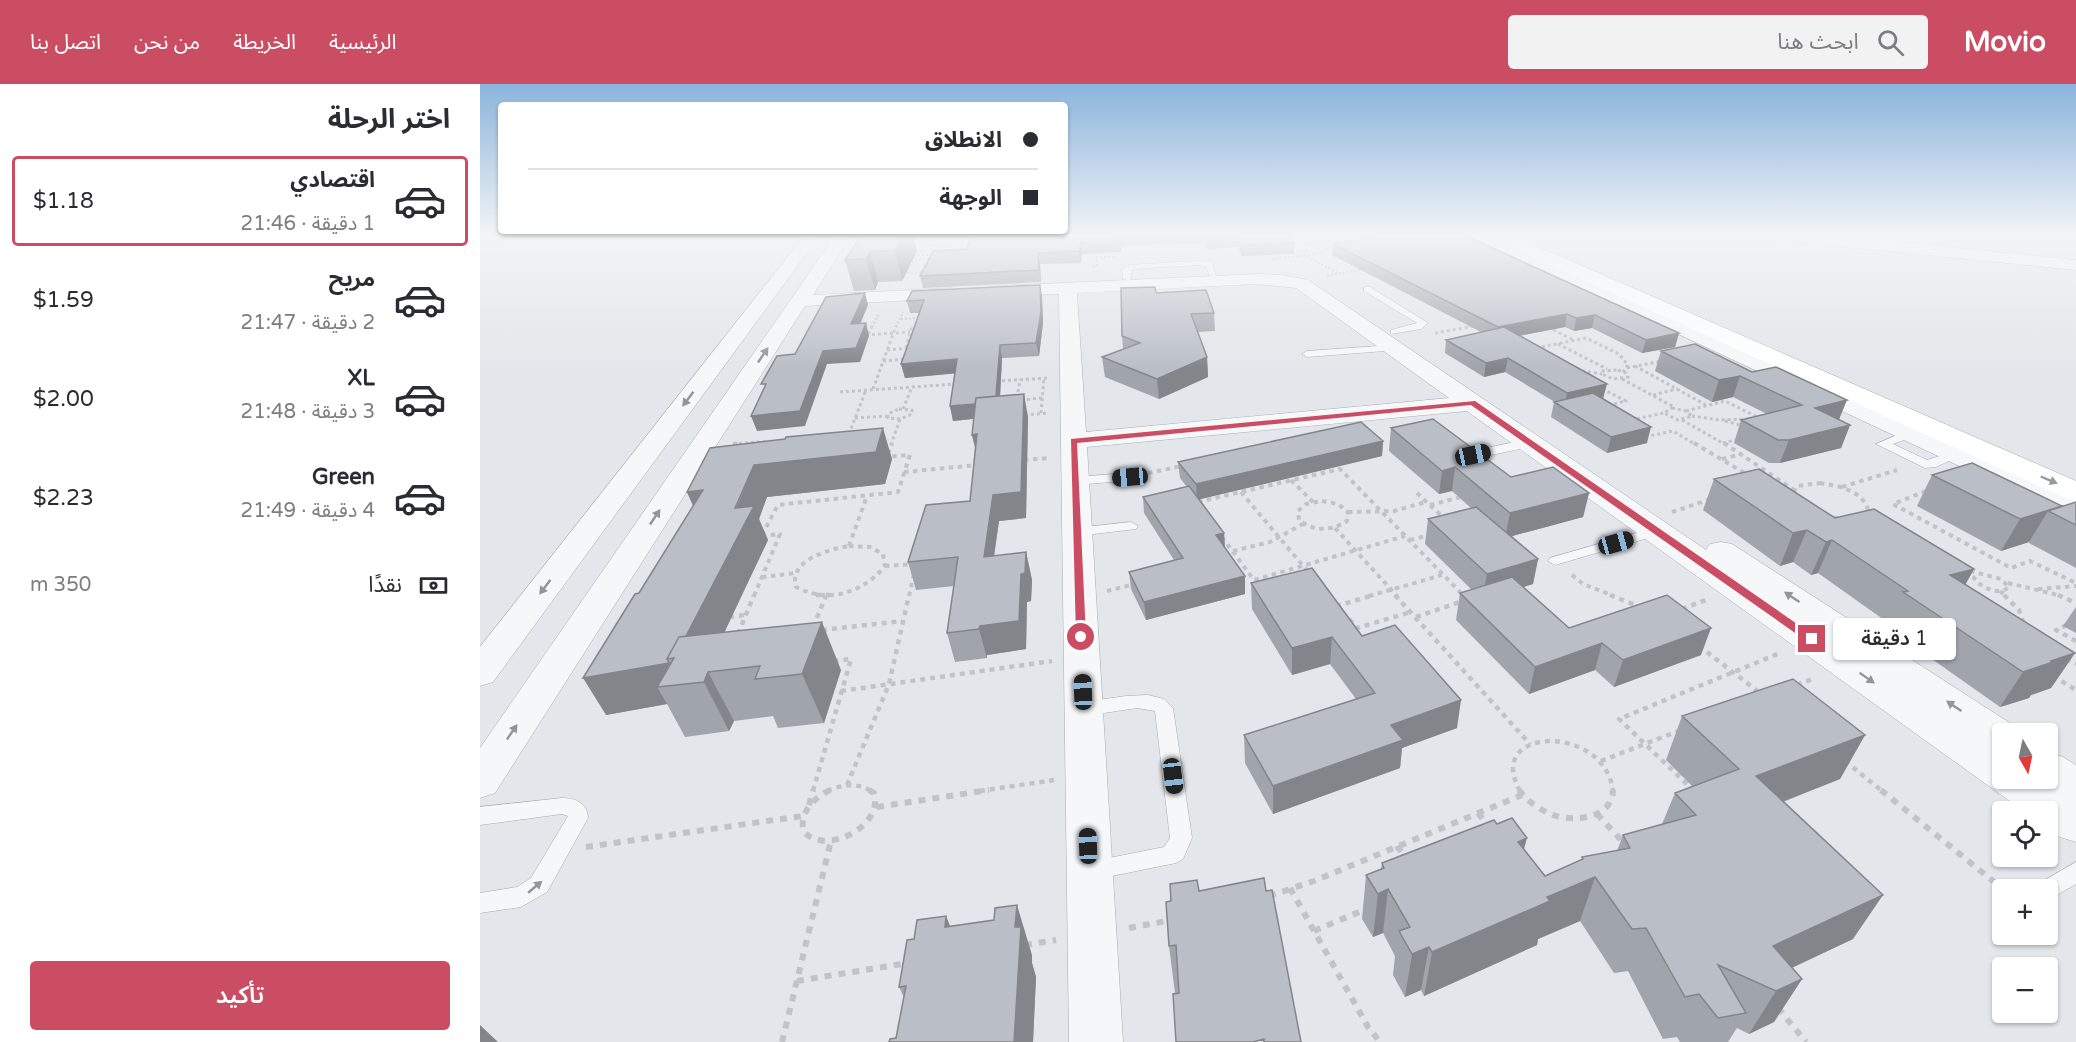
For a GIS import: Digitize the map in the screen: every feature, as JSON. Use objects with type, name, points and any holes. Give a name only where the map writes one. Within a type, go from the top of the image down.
[{"type":"street","points":[[480,673],[570,554],[794,280]]},
{"type":"street","points":[[480,781],[814,280]]},
{"type":"street","points":[[802,297],[884,280]]},
{"type":"street","points":[[968,280],[1062,285],[1081,280]]},
{"type":"street","points":[[802,297],[1216,280]]},
{"type":"street","points":[[1279,280],[1309,288],[1397,339],[1473,403],[1530,443],[1992,732]]},
{"type":"street","points":[[1320,280],[1397,339],[1661,523],[1738,588],[1992,766]]},
{"type":"street","points":[[1572,280],[2076,510]]},
{"type":"street","points":[[1606,280],[2076,492]]},
{"type":"street","points":[[1614,280],[2076,471]]},
{"type":"street","points":[[1062,285],[1062,419],[1077,532],[1096,1042]]},
{"type":"street","points":[[1062,419],[1473,403]]},
{"type":"street","points":[[570,554],[635,548]]},
{"type":"street","points":[[2052,789],[2076,824]]},
{"type":"lane","points":[[1306,354],[1397,339],[1423,323],[1367,289]]},
{"type":"lane","points":[[1062,419],[1130,477]]},
{"type":"lane","points":[[1909,434],[1882,444],[1921,463],[1932,464],[1956,455]]},
{"type":"lane","points":[[1473,455],[1530,443]]},
{"type":"lane","points":[[1555,561],[1661,523]]},
{"type":"lane","points":[[1077,532],[1131,526]]},
{"type":"lane","points":[[1083,710],[1145,701],[1160,704],[1164,708],[1181,838],[1175,852],[1161,859],[1089,870]]},
{"type":"lane","points":[[480,816],[570,806],[575,808],[578,818],[545,877],[530,892],[512,899],[480,903]]},
{"type":"lane","points":[[2058,884],[2076,872]]},
{"type":"path","points":[[1061,280],[1062,285]]},
{"type":"path","points":[[900,319],[930,317]]},
{"type":"path","points":[[1397,339],[1483,324]]},
{"type":"path","points":[[1547,326],[1574,340]]},
{"type":"path","points":[[856,336],[926,328]]},
{"type":"path","points":[[906,348],[910,331]]},
{"type":"path","points":[[873,389],[893,332]]},
{"type":"path","points":[[1538,354],[1529,349],[1586,338],[1619,354],[1626,361],[1626,368],[1623,372]]},
{"type":"path","points":[[1558,344],[1607,370],[1623,372],[1628,377],[1602,381]]},
{"type":"path","points":[[887,350],[914,348]]},
{"type":"path","points":[[883,361],[910,358]]},
{"type":"path","points":[[1626,368],[1669,360]]},
{"type":"path","points":[[1635,366],[1707,405]]},
{"type":"path","points":[[1577,370],[1602,374],[1613,379]]},
{"type":"path","points":[[1602,374],[1604,370],[1607,370]]},
{"type":"path","points":[[1622,379],[1692,416]]},
{"type":"path","points":[[1020,380],[1017,400],[1062,419]]},
{"type":"path","points":[[987,382],[1020,380],[1062,419]]},
{"type":"path","points":[[840,392],[966,383]]},
{"type":"path","points":[[903,409],[912,387]]},
{"type":"path","points":[[1599,388],[1626,402],[1601,407]]},
{"type":"path","points":[[1653,395],[1677,389]]},
{"type":"path","points":[[848,435],[866,390]]},
{"type":"path","points":[[1686,411],[1725,401],[1768,423]]},
{"type":"path","points":[[1633,426],[1625,421],[1678,408]]},
{"type":"path","points":[[855,418],[887,416],[900,420],[912,414],[912,410],[903,409],[891,412],[887,416]]},
{"type":"path","points":[[1664,413],[1670,418],[1682,420],[1705,431],[1794,490]]},
{"type":"path","points":[[1023,415],[1062,419]]},
{"type":"path","points":[[1682,420],[1692,416],[1753,429]]},
{"type":"path","points":[[1719,420],[1759,418]]},
{"type":"path","points":[[1017,461],[1062,419]]},
{"type":"path","points":[[887,457],[900,420]]},
{"type":"path","points":[[1641,431],[1649,436],[1673,431],[1751,477]]},
{"type":"path","points":[[1723,443],[1743,438]]},
{"type":"path","points":[[702,447],[777,441]]},
{"type":"path","points":[[750,448],[753,442]]},
{"type":"path","points":[[881,444],[892,443]]},
{"type":"path","points":[[762,536],[778,505],[898,492],[910,455],[875,458]]},
{"type":"path","points":[[1721,460],[1739,455]]},
{"type":"path","points":[[1841,487],[1921,463]]},
{"type":"path","points":[[904,472],[984,464]]},
{"type":"path","points":[[1130,477],[1183,466]]},
{"type":"path","points":[[1203,510],[1197,502],[1340,469],[1467,600],[1416,617]]},
{"type":"path","points":[[1767,480],[1774,477]]},
{"type":"path","points":[[1291,480],[1313,502]]},
{"type":"path","points":[[1811,483],[1841,487],[1865,501],[1868,510],[1859,517],[1851,518],[1819,513],[1801,504],[1793,494],[1794,490],[1803,484],[1811,483]]},
{"type":"path","points":[[1932,489],[1893,504],[2011,568],[2030,561],[2076,585]]},
{"type":"path","points":[[1241,492],[1310,574]]},
{"type":"path","points":[[1417,493],[1447,521]]},
{"type":"path","points":[[849,546],[867,496]]},
{"type":"path","points":[[1348,512],[1347,521],[1335,528],[1318,529],[1303,524],[1297,515],[1298,511],[1313,502],[1338,504],[1348,512],[1383,513],[1462,497]]},
{"type":"path","points":[[1661,523],[1717,497]]},
{"type":"path","points":[[1810,516],[1819,513]]},
{"type":"path","points":[[1233,551],[1259,546],[1280,538],[1303,524]]},
{"type":"path","points":[[1335,528],[1530,744]]},
{"type":"path","points":[[746,639],[735,640],[780,534],[750,537]]},
{"type":"path","points":[[1409,540],[1432,534]]},
{"type":"path","points":[[1221,535],[1254,580],[1405,536]]},
{"type":"path","points":[[885,566],[885,560],[878,550],[870,547],[849,546],[817,555],[801,565],[794,580],[796,587],[803,592],[826,596],[863,586],[885,566],[916,563]]},
{"type":"path","points":[[848,784],[889,684],[919,554]]},
{"type":"path","points":[[1227,561],[1238,558]]},
{"type":"path","points":[[1555,561],[1583,584],[1642,608]]},
{"type":"path","points":[[1966,569],[1977,575],[1992,575],[2007,583],[2076,603]]},
{"type":"path","points":[[762,577],[796,573]]},
{"type":"path","points":[[1336,606],[1443,574]]},
{"type":"path","points":[[1977,575],[1974,578],[1977,582],[1992,590],[2007,590],[2009,587],[2007,583]]},
{"type":"path","points":[[1080,597],[1136,583]]},
{"type":"path","points":[[2033,590],[2076,585]]},
{"type":"path","points":[[1672,612],[1738,588]]},
{"type":"path","points":[[2000,591],[2023,616],[2023,629]]},
{"type":"path","points":[[826,596],[812,631],[902,621]]},
{"type":"path","points":[[1330,598],[1357,628],[1411,612]]},
{"type":"path","points":[[723,617],[746,615]]},
{"type":"path","points":[[2076,621],[2056,630],[2076,640]]},
{"type":"path","points":[[2016,628],[2032,632]]},
{"type":"path","points":[[1699,795],[1619,718],[1812,639]]},
{"type":"path","points":[[1697,644],[1766,697],[1756,701]]},
{"type":"path","points":[[2060,655],[2076,664]]},
{"type":"path","points":[[842,691],[1082,657]]},
{"type":"path","points":[[809,805],[833,788],[848,784],[871,789],[877,797],[877,807],[871,819],[860,829],[846,837],[831,841],[817,841],[806,836],[801,827],[802,816],[809,805],[851,659],[829,662]]},
{"type":"path","points":[[1786,689],[1848,665]]},
{"type":"path","points":[[2046,672],[2076,690]]},
{"type":"path","points":[[1601,761],[1687,728]]},
{"type":"path","points":[[1544,741],[1574,745],[1601,761],[1610,773],[1614,785],[1613,797],[1607,807],[1597,814],[1583,818],[1549,814],[1534,806],[1522,795],[1514,783],[1511,771],[1513,760],[1520,751],[1530,744],[1544,741]]},
{"type":"path","points":[[1837,755],[1992,880]]},
{"type":"path","points":[[1681,779],[1692,774]]},
{"type":"path","points":[[877,807],[1086,775]]},
{"type":"path","points":[[1257,899],[1290,888],[1522,795]]},
{"type":"path","points":[[1478,813],[1492,831]]},
{"type":"path","points":[[1597,814],[1629,848]]},
{"type":"path","points":[[560,850],[802,816]]},
{"type":"path","points":[[782,1042],[831,841]]},
{"type":"path","points":[[1397,846],[1410,865]]},
{"type":"path","points":[[1290,888],[1368,1027],[1380,1042]]},
{"type":"path","points":[[1314,932],[1369,908]]},
{"type":"path","points":[[1021,945],[1177,919]]},
{"type":"path","points":[[797,981],[915,962]]},
{"type":"path","points":[[1770,999],[1806,1042]]},
{"type":"building","points":[[1404,280],[1562,280],[1679,333],[1646,340],[1595,315],[1576,318],[1567,314],[1498,327]]},
{"type":"building","points":[[1040,285],[1041,311],[1036,343],[1000,345],[996,396],[976,398],[975,404],[950,406],[957,359],[901,364],[924,300],[907,301],[912,291]]},
{"type":"building","points":[[1155,287],[1156,293],[1206,290],[1214,313],[1191,314],[1207,357],[1157,379],[1102,357],[1140,343],[1122,336],[1121,288]]},
{"type":"building","points":[[865,293],[851,324],[866,323],[856,348],[823,351],[800,411],[751,416],[766,384],[761,384],[777,356],[795,354],[826,297]]},
{"type":"building","points":[[1504,327],[1607,384],[1567,393],[1508,358],[1486,363],[1446,340]]},
{"type":"building","points":[[1695,344],[1752,372],[1776,367],[1847,400],[1815,408],[1850,425],[1789,440],[1778,440],[1741,420],[1802,405],[1740,376],[1719,380],[1661,351]]},
{"type":"building","points":[[1593,393],[1651,427],[1611,437],[1554,402]]},
{"type":"building","points":[[1024,394],[1021,492],[993,495],[984,557],[1026,552],[1025,573],[1021,574],[1019,621],[947,633],[958,557],[908,562],[926,505],[970,501],[977,434],[972,435],[976,398]]},
{"type":"building","points":[[1433,419],[1511,477],[1553,467],[1589,493],[1510,513],[1455,467],[1442,471],[1391,428]]},
{"type":"building","points":[[1361,422],[1383,441],[1196,484],[1178,462]]},
{"type":"building","points":[[883,428],[876,452],[754,465],[735,508],[754,506],[686,636],[679,637],[667,659],[669,663],[583,678],[703,490],[687,492],[710,448],[785,439],[786,437]]},
{"type":"building","points":[[1972,463],[2062,506],[2020,519],[1932,475]]},
{"type":"building","points":[[1759,469],[1835,518],[1874,509],[1974,569],[1950,575],[2075,653],[2023,672],[1903,592],[1908,591],[1832,540],[1826,542],[1807,530],[1793,533],[1714,479]]},
{"type":"building","points":[[1189,486],[1224,533],[1216,535],[1245,576],[1144,602],[1129,572],[1183,558],[1143,497]]},
{"type":"building","points":[[2076,502],[2076,525],[2048,511]]},
{"type":"building","points":[[1476,507],[1538,559],[1487,574],[1428,519]]},
{"type":"building","points":[[1312,568],[1362,636],[1395,625],[1461,700],[1391,725],[1403,740],[1273,786],[1244,735],[1375,693],[1332,637],[1292,648],[1251,583]]},
{"type":"building","points":[[1512,577],[1569,628],[1667,595],[1711,628],[1623,660],[1602,643],[1535,667],[1460,593]]},
{"type":"building","points":[[822,622],[802,674],[755,679],[760,666],[708,672],[704,682],[657,687],[674,658],[667,659],[679,637]]},
{"type":"building","points":[[1793,679],[1865,735],[1756,776],[1883,895],[1773,946],[1802,979],[1776,991],[1718,965],[1746,1013],[1718,1018],[1699,994],[1685,997],[1646,928],[1632,929],[1595,877],[1547,897],[1550,901],[1432,952],[1429,947],[1412,954],[1399,931],[1410,927],[1388,889],[1378,894],[1366,875],[1384,868],[1382,863],[1494,820],[1497,824],[1512,818],[1527,838],[1518,842],[1545,876],[1583,859],[1582,857],[1630,848],[1623,835],[1696,815],[1675,793],[1739,769],[1682,716]]},
{"type":"building","points":[[1264,878],[1266,891],[1272,890],[1301,1042],[1264,1042],[1264,1039],[1253,1042],[1176,1042],[1173,994],[1179,993],[1176,945],[1169,946],[1166,902],[1171,901],[1170,884],[1197,880],[1199,891]]},
{"type":"building","points":[[1017,905],[1015,927],[1021,927],[1014,1042],[889,1042],[890,1039],[896,1038],[906,986],[899,987],[907,940],[914,939],[917,920],[946,916],[945,927],[994,920],[995,908]]},
{"type":"route","points":[[1081,637],[1073,441],[1473,403],[1812,639]]}]
